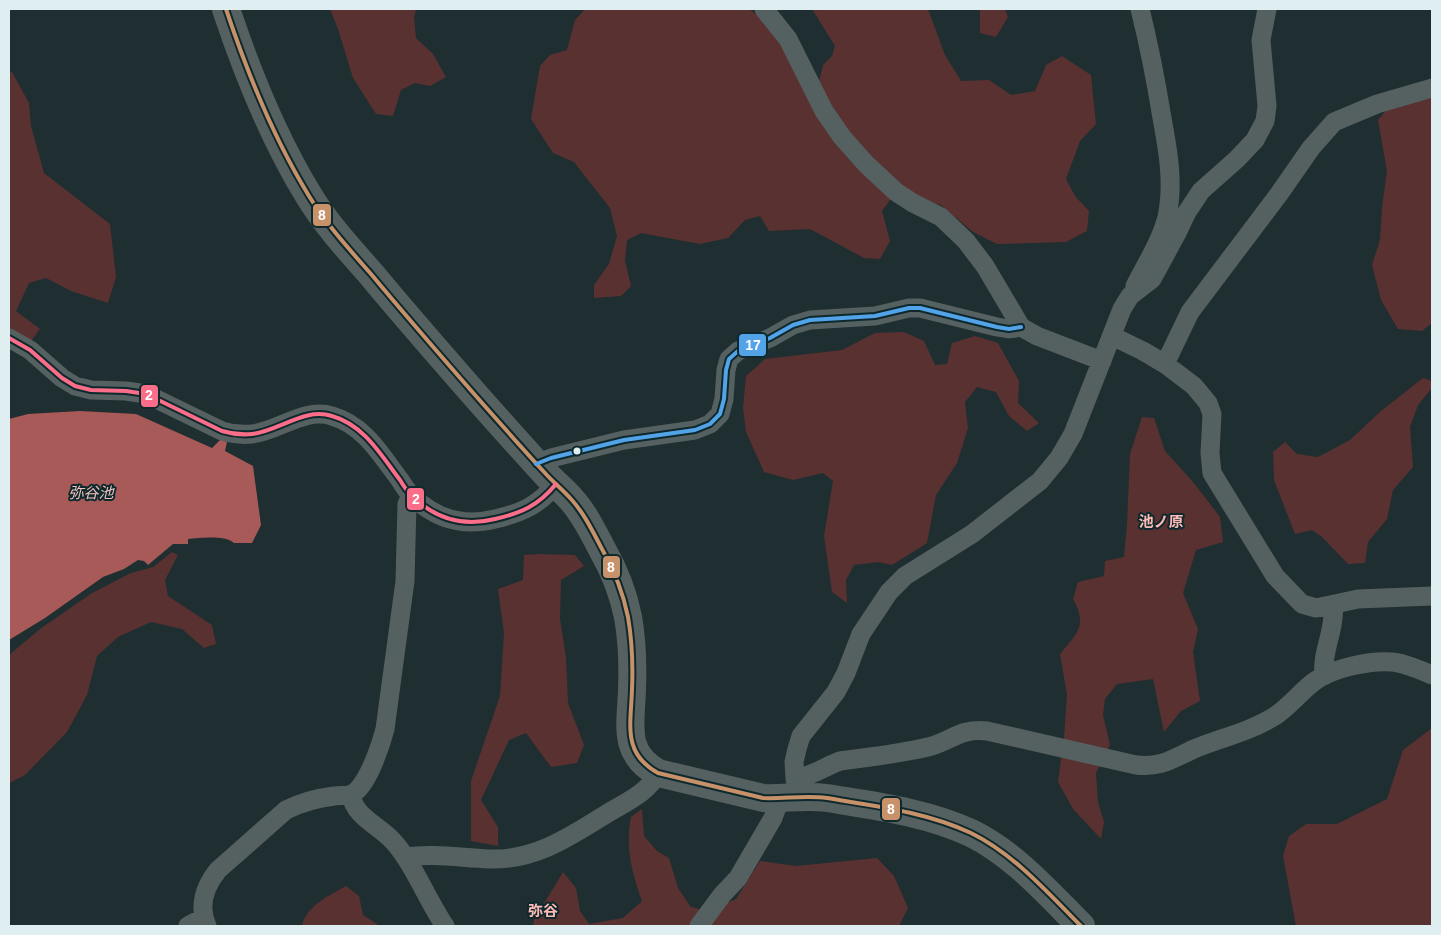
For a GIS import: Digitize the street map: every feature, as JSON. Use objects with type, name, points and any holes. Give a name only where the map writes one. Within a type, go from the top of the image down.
[{"type":"main road","points":[[226,9],[235,37],[274,129],[310,197],[331,228],[424,338],[536,464],[572,500],[582,513],[615,571],[628,617],[632,654],[631,738],[637,755],[646,766],[658,773],[755,796],[791,792],[934,819],[971,833],[1000,851],[1036,880],[1081,926]]},
{"type":"street","points":[[764,9],[788,39],[824,111],[842,137],[866,164],[896,192],[941,217],[966,241],[985,266],[1021,326],[1037,336],[1102,361]]},
{"type":"street","points":[[791,792],[796,748],[801,736],[836,692],[846,673],[861,634],[888,592],[906,576],[972,534],[1040,481],[1059,458],[1073,434],[1122,309],[1159,239],[1166,219],[1170,198],[1167,148],[1154,66],[1140,9]]},
{"type":"street","points":[[1130,296],[1152,279],[1187,212],[1201,191],[1255,140],[1265,121],[1268,106],[1261,40],[1267,9]]},
{"type":"street","points":[[1165,364],[1190,312],[1280,194],[1311,148],[1334,122],[1377,104],[1432,88]]},
{"type":"street","points":[[536,464],[551,458],[624,440],[695,430],[710,424],[720,414],[724,399],[726,370],[729,359],[738,351],[770,338],[792,325],[810,320],[875,316],[910,308],[920,308],[997,327],[1010,328],[1021,326]]},
{"type":"street","points":[[1112,336],[1144,351],[1165,364],[1194,386],[1208,403],[1212,414],[1210,453],[1212,474],[1275,576],[1302,604],[1316,608],[1358,599],[1432,596]]},
{"type":"street","points":[[9,338],[30,350],[62,378],[75,386],[91,390],[126,391],[146,394],[222,431],[234,434],[252,434],[264,431],[308,415],[322,413],[334,416],[352,424],[370,439],[411,495],[429,509],[448,519],[468,523],[488,521],[519,514],[545,498],[556,484]]},
{"type":"street","points":[[199,923],[209,880],[286,810],[297,805],[332,796],[351,795],[357,790],[368,774],[378,752],[385,729],[405,581],[408,504],[411,495]]},
{"type":"street","points":[[1324,676],[1323,666],[1334,616],[1332,606]]},
{"type":"street","points":[[700,926],[722,895],[738,878],[773,818],[791,792],[815,774],[840,761],[929,747],[960,733],[976,730],[1136,765],[1150,766],[1163,764],[1195,748],[1258,725],[1276,715],[1300,693],[1324,676],[1342,669],[1375,662],[1394,662],[1432,675]]},
{"type":"street","points":[[405,857],[441,855],[491,860],[520,857],[540,852],[566,839],[641,793],[654,782],[658,773]]},
{"type":"street","points":[[351,795],[352,802],[360,813],[392,839],[405,857],[445,926]]},
{"type":"shaded area","points":[[330,9],[416,9],[414,17],[416,38],[433,54],[446,77],[430,86],[415,83],[401,90],[393,116],[376,114],[353,78]]},
{"type":"shaded area","points":[[585,9],[749,9],[772,26],[819,82],[823,65],[832,56],[835,46],[812,9],[928,9],[945,55],[961,81],[989,80],[1011,95],[1035,91],[1046,65],[1062,56],[1091,75],[1096,124],[1080,141],[1066,179],[1075,196],[1089,211],[1087,231],[1066,242],[997,244],[973,232],[941,205],[913,197],[890,200],[882,211],[890,241],[880,259],[864,258],[810,229],[769,231],[760,216],[745,220],[728,238],[700,244],[641,233],[627,240],[625,261],[631,286],[621,296],[594,298],[594,285],[609,264],[617,236],[610,208],[574,162],[553,153],[531,119],[540,66],[550,55],[567,50],[575,20]]},
{"type":"shaded area","points":[[980,9],[1005,9],[1008,17],[996,37],[980,33]]},
{"type":"shaded area","points":[[12,72],[29,103],[31,126],[44,173],[110,224],[116,277],[108,303],[71,291],[46,278],[29,283],[16,311],[40,329],[31,341],[9,330],[9,73]]},
{"type":"shaded area","points":[[1432,94],[1432,323],[1422,331],[1398,329],[1381,300],[1372,265],[1380,240],[1387,171],[1378,120],[1389,107]]},
{"type":"shaded area","points":[[904,332],[924,341],[935,365],[947,364],[952,343],[975,336],[998,343],[1019,381],[1018,403],[1039,423],[1027,431],[1009,416],[996,392],[977,387],[965,402],[968,428],[957,463],[936,495],[927,543],[892,565],[878,562],[854,565],[846,580],[847,603],[832,592],[824,536],[833,481],[823,473],[793,480],[764,472],[746,432],[743,408],[746,376],[765,359],[842,350],[875,333]]},
{"type":"shaded area","points":[[1423,378],[1432,381],[1432,388],[1418,405],[1410,427],[1413,467],[1393,490],[1387,519],[1368,542],[1365,563],[1348,564],[1322,537],[1312,530],[1295,534],[1274,480],[1273,452],[1285,442],[1297,454],[1318,457],[1350,440],[1381,411]]},
{"type":"shaded area","points":[[1142,417],[1154,418],[1165,451],[1193,482],[1220,517],[1223,542],[1196,550],[1183,593],[1198,629],[1193,652],[1200,701],[1181,711],[1164,732],[1153,679],[1117,684],[1105,699],[1103,715],[1110,745],[1096,773],[1098,802],[1104,822],[1101,839],[1073,809],[1058,782],[1067,695],[1060,654],[1076,634],[1080,623],[1080,616],[1073,599],[1078,582],[1104,576],[1105,561],[1124,557],[1130,454]]},
{"type":"shaded area","points":[[172,552],[178,555],[165,580],[168,596],[212,625],[216,644],[204,648],[182,629],[151,622],[118,637],[97,656],[87,695],[67,732],[25,775],[9,783],[9,655],[40,629],[92,593],[131,573],[153,567]]},
{"type":"shaded area","points":[[524,555],[575,555],[584,566],[561,580],[560,619],[566,658],[568,703],[584,745],[577,763],[551,767],[526,733],[509,740],[481,800],[498,827],[498,846],[471,841],[471,781],[500,696],[504,633],[498,589],[523,580]]},
{"type":"shaded area","points":[[1432,728],[1432,926],[1296,926],[1283,856],[1289,836],[1306,824],[1337,824],[1387,799],[1403,750]]},
{"type":"shaded area","points":[[642,809],[644,836],[657,851],[669,858],[678,888],[691,907],[708,911],[736,899],[760,861],[796,866],[877,858],[894,876],[908,908],[900,926],[533,926],[534,920],[563,872],[576,888],[580,911],[589,924],[623,918],[642,901],[630,860],[629,828],[631,817]]},
{"type":"shaded area","points":[[346,886],[359,896],[363,915],[380,926],[302,926],[304,919],[313,907]]},
{"type":"water","name":"弥谷池","points":[[80,411],[136,414],[212,448],[221,439],[227,442],[225,451],[253,466],[261,525],[252,543],[234,543],[230,540],[212,538],[188,539],[188,544],[173,544],[148,565],[144,561],[138,560],[124,569],[103,577],[45,618],[9,640],[9,419],[28,414]]},
{"type":"transit line","name":"8","points":[[226,9],[252,81],[284,152],[323,216],[338,236],[527,454],[576,504],[592,529],[614,573],[626,608],[632,653],[631,737],[639,756],[647,765],[658,773],[763,798],[827,798],[882,807],[954,826],[987,842],[1016,863],[1081,926]]},
{"type":"transit line","name":"17","points":[[536,464],[551,458],[624,440],[695,430],[710,424],[720,414],[724,399],[726,370],[729,359],[738,351],[770,338],[793,325],[810,320],[875,316],[909,308],[920,308],[997,327],[1009,329],[1021,327]]},
{"type":"transit line","name":"2","points":[[9,338],[30,350],[62,378],[75,386],[91,390],[126,391],[146,394],[222,431],[233,434],[262,432],[312,415],[322,414],[343,420],[371,442],[411,495],[430,510],[450,519],[472,522],[513,514],[536,503],[556,484]]},
{"type":"district","name":"池ノ原","points":[[1161,522]]},
{"type":"district","name":"弥谷","points":[[543,911]]}]
